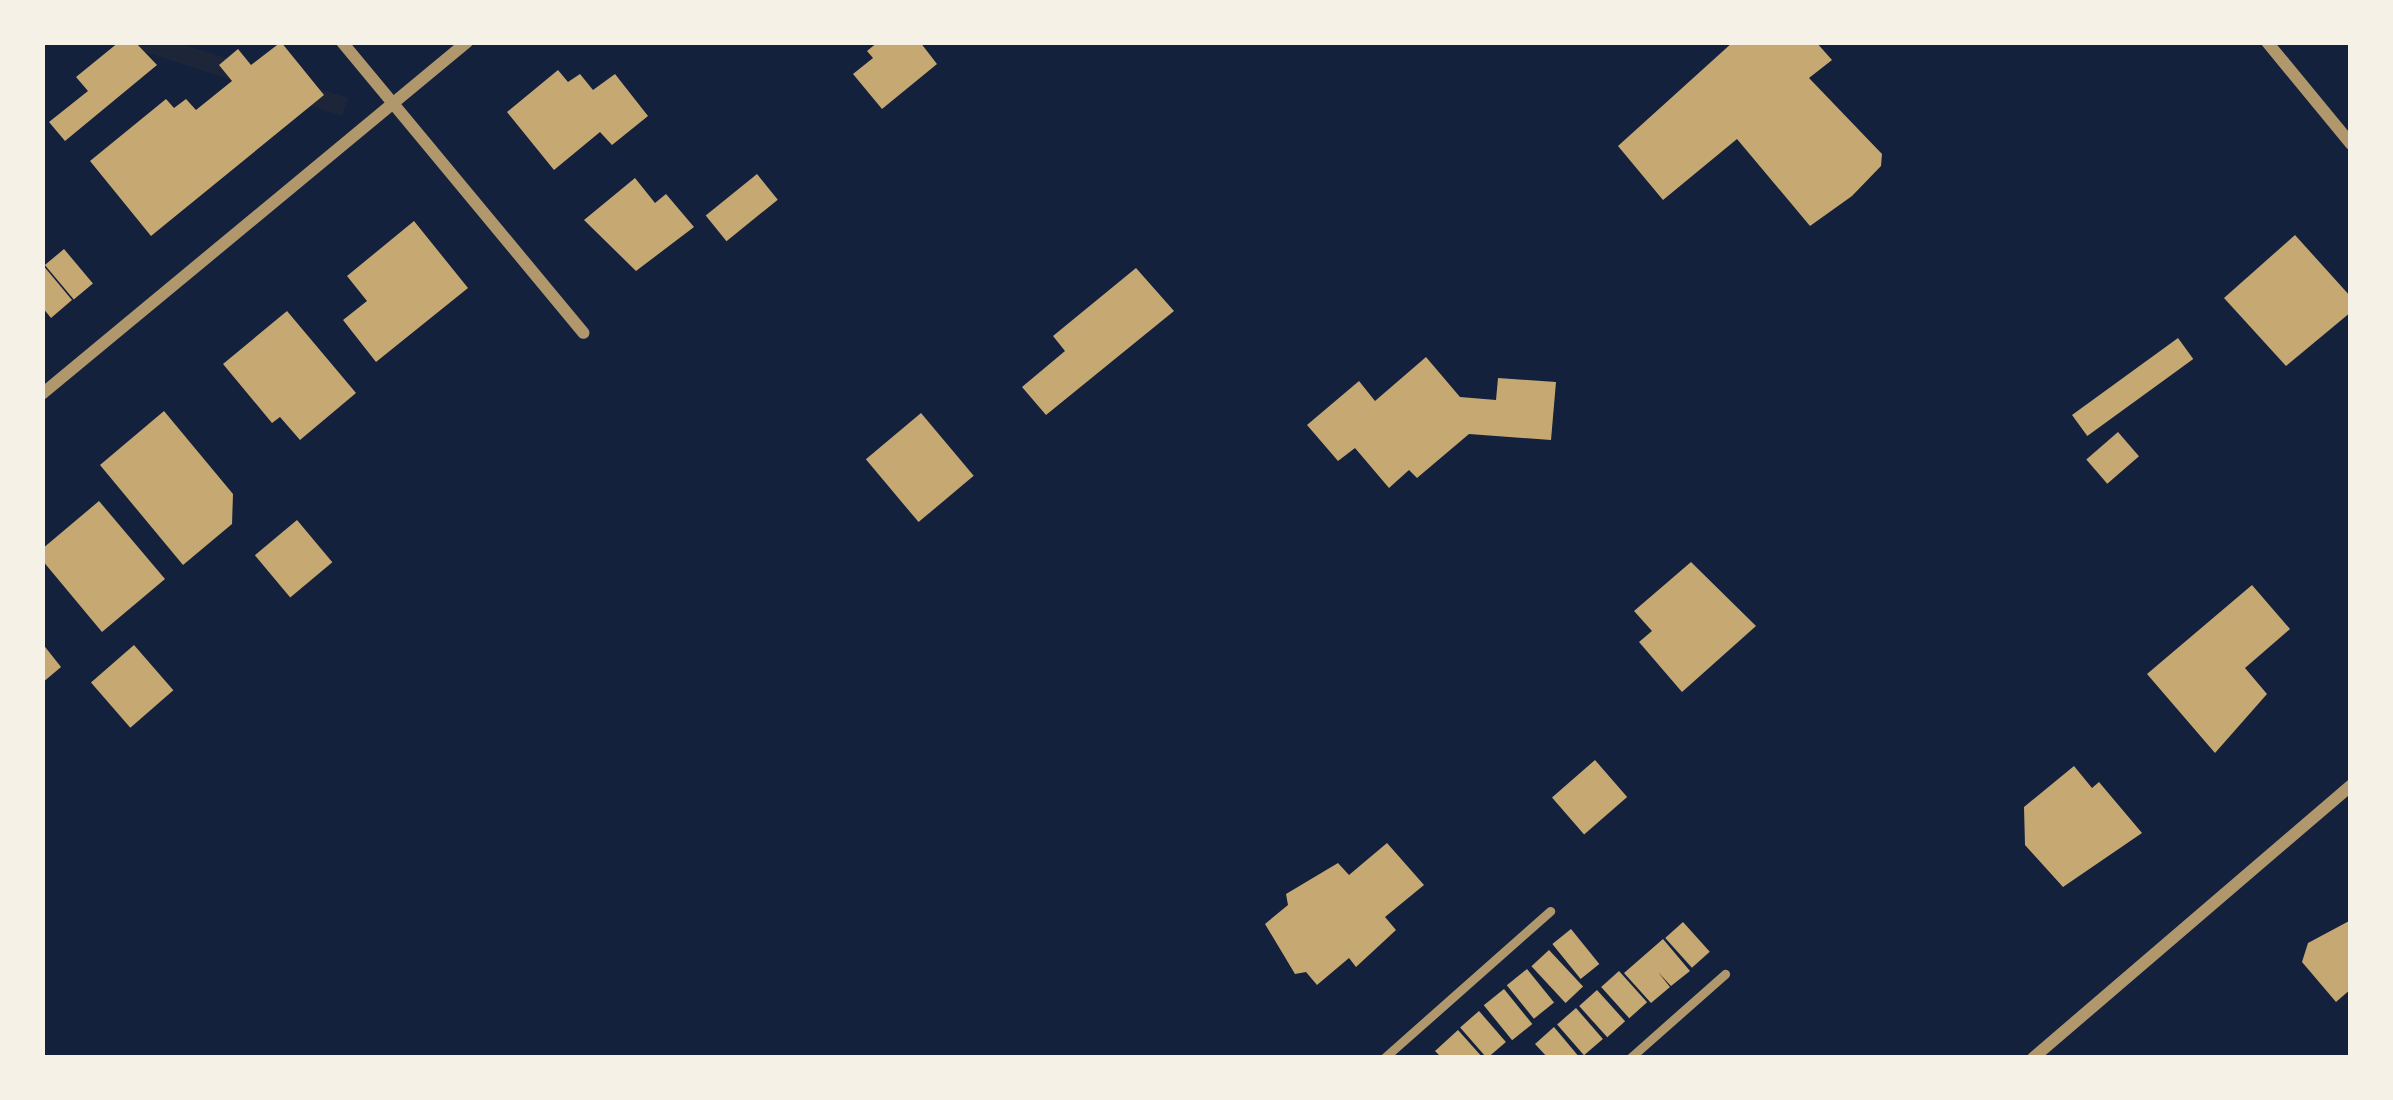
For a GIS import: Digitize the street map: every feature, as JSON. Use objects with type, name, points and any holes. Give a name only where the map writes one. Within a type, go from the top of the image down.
[{"type":"street","points":[[342,42],[584,332]]},
{"type":"street","points":[[42,394],[466,42]]},
{"type":"street","points":[[2266,42],[2351,144]]},
{"type":"street","points":[[2033,1058],[2351,785]]},
{"type":"lane","points":[[1384,1058],[1550,911]]},
{"type":"lane","points":[[1630,1058],[1725,974]]},
{"type":"shaded area","points":[[114,42],[176,42],[348,98],[342,116]]},
{"type":"building","points":[[119,42],[135,42],[157,65],[65,141],[49,122],[88,91],[76,77]]},
{"type":"building","points":[[281,42],[324,95],[151,236],[90,161],[166,99],[174,108],[186,99],[196,110],[232,81],[219,65],[238,49],[251,65]]},
{"type":"building","points":[[878,42],[920,42],[937,64],[882,109],[853,74],[873,58],[867,51]]},
{"type":"building","points":[[1733,42],[1816,42],[1832,60],[1809,78],[1882,154],[1881,166],[1852,196],[1810,226],[1737,139],[1663,200],[1618,146]]},
{"type":"building","points":[[558,70],[568,82],[580,74],[593,90],[615,74],[648,116],[612,145],[600,132],[554,170],[507,112]]},
{"type":"building","points":[[757,174],[778,200],[726,241],[706,216]]},
{"type":"building","points":[[635,178],[655,203],[666,194],[694,227],[636,271],[584,220]]},
{"type":"building","points":[[414,221],[468,288],[376,362],[343,320],[367,301],[347,276]]},
{"type":"building","points":[[2295,235],[2351,297],[2351,312],[2286,366],[2224,298]]},
{"type":"building","points":[[64,249],[93,283],[74,300],[45,265]]},
{"type":"building","points":[[42,264],[72,300],[51,318],[42,307]]},
{"type":"building","points":[[1136,268],[1174,311],[1046,415],[1022,387],[1065,351],[1053,336]]},
{"type":"building","points":[[287,311],[356,393],[300,440],[280,417],[272,423],[223,364]]},
{"type":"building","points":[[2178,338],[2193,359],[2087,436],[2072,415]]},
{"type":"building","points":[[1426,357],[1460,397],[1496,400],[1498,378],[1556,382],[1551,440],[1469,434],[1417,478],[1409,470],[1389,488],[1355,448],[1338,461],[1307,425],[1359,381],[1375,401]]},
{"type":"building","points":[[164,411],[233,494],[232,524],[183,565],[100,465]]},
{"type":"building","points":[[921,413],[974,476],[919,522],[866,459]]},
{"type":"building","points":[[2118,432],[2139,456],[2107,484],[2086,460]]},
{"type":"building","points":[[99,501],[165,579],[102,632],[42,560],[42,549]]},
{"type":"building","points":[[297,520],[332,562],[290,597],[255,555]]},
{"type":"building","points":[[1691,562],[1756,626],[1682,692],[1639,642],[1652,631],[1634,611]]},
{"type":"building","points":[[2252,585],[2290,629],[2245,668],[2267,694],[2215,753],[2147,674]]},
{"type":"building","points":[[42,643],[61,667],[42,683]]},
{"type":"building","points":[[134,645],[173,690],[130,728],[91,682]]},
{"type":"building","points":[[1595,760],[1627,797],[1584,834],[1552,797]]},
{"type":"building","points":[[2074,766],[2092,788],[2099,782],[2142,833],[2063,887],[2025,845],[2024,807]]},
{"type":"building","points":[[1387,843],[1424,885],[1385,917],[1396,930],[1356,967],[1349,958],[1317,985],[1306,972],[1295,974],[1265,924],[1288,905],[1286,894],[1338,863],[1349,875]]},
{"type":"building","points":[[2351,920],[2351,989],[2336,1002],[2302,962],[2308,943]]},
{"type":"building","points":[[1683,922],[1710,952],[1692,968],[1665,938]]},
{"type":"building","points":[[1571,929],[1599,964],[1581,979],[1552,944]]},
{"type":"building","points":[[1663,939],[1690,971],[1671,986],[1658,972],[1670,987],[1651,1003],[1624,973]]},
{"type":"building","points":[[1549,950],[1583,987],[1566,1003],[1531,966]]},
{"type":"building","points":[[1527,969],[1554,1002],[1534,1019],[1507,985]]},
{"type":"building","points":[[1619,971],[1647,1002],[1629,1018],[1601,987]]},
{"type":"building","points":[[1504,989],[1532,1024],[1512,1040],[1484,1005]]},
{"type":"building","points":[[1597,990],[1625,1021],[1607,1037],[1579,1006]]},
{"type":"building","points":[[1576,1008],[1603,1039],[1584,1055],[1557,1024]]},
{"type":"building","points":[[1479,1011],[1506,1042],[1487,1058],[1460,1027]]},
{"type":"building","points":[[1554,1027],[1580,1058],[1548,1058],[1535,1044]]},
{"type":"building","points":[[1458,1030],[1483,1058],[1442,1058],[1435,1051]]}]
